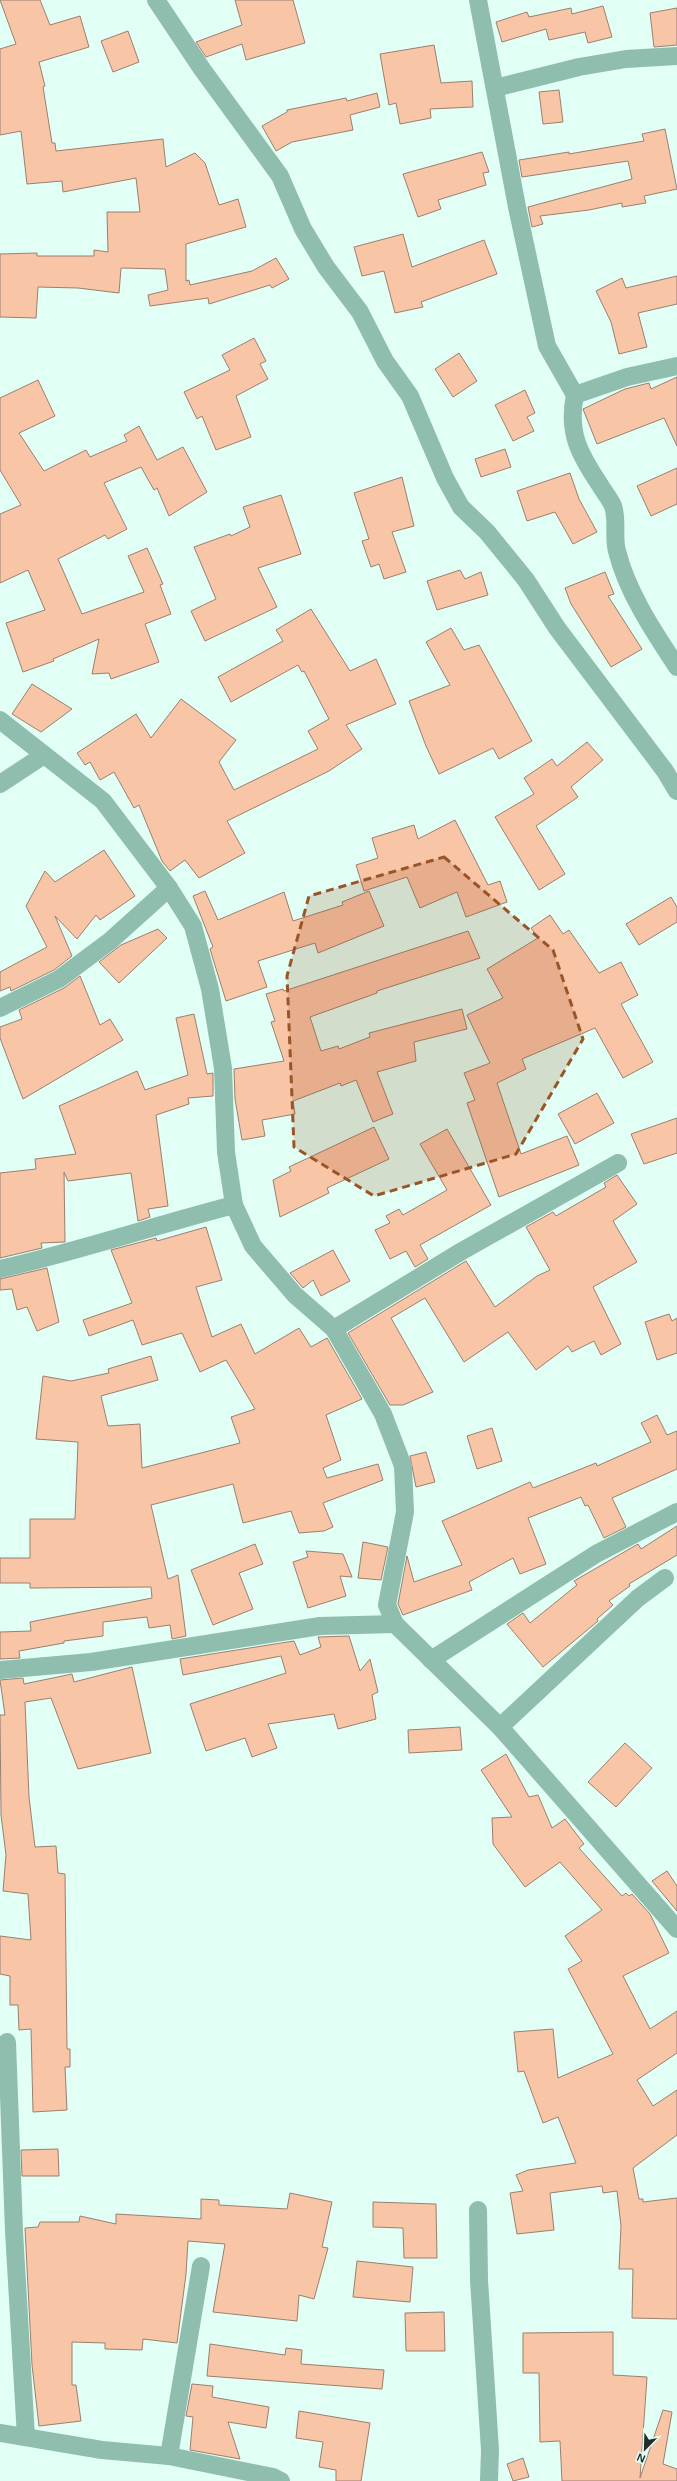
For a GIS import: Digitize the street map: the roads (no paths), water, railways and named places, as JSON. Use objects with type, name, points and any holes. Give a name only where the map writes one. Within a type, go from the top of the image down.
[{"type":"street","points":[[156,0],[202,69],[280,176],[303,229],[326,267],[360,312],[385,361],[410,396],[445,478],[461,507],[487,532],[526,580],[556,628],[665,771],[677,791]]},
{"type":"street","points":[[478,0],[517,207],[547,346],[575,396],[572,410],[573,433],[579,454],[613,506],[616,550],[630,586],[659,640],[677,667]]},
{"type":"street","points":[[495,88],[579,67],[626,59],[677,56]]},
{"type":"street","points":[[575,396],[627,377],[677,366]]},
{"type":"street","points":[[0,720],[103,801],[169,888],[193,926],[210,989],[223,1068],[226,1152],[234,1205],[253,1246],[295,1295],[334,1329],[383,1414],[403,1466],[405,1512],[387,1605],[395,1624],[500,1727],[677,1929]]},
{"type":"street","points":[[0,784],[44,755]]},
{"type":"street","points":[[0,1008],[59,979],[110,941],[169,888]]},
{"type":"street","points":[[334,1329],[462,1251],[618,1163]]},
{"type":"street","points":[[0,1269],[62,1255],[154,1226],[234,1205]]},
{"type":"street","points":[[431,1660],[596,1554],[677,1512]]},
{"type":"street","points":[[500,1727],[638,1598],[665,1578]]},
{"type":"street","points":[[0,1670],[91,1662],[320,1626],[395,1624]]},
{"type":"street","points":[[7,2042],[14,2231],[26,2437]]},
{"type":"street","points":[[478,2210],[479,2280],[490,2450],[489,2481]]},
{"type":"street","points":[[169,2456],[201,2266]]},
{"type":"street","points":[[0,2433],[102,2450],[169,2456],[273,2477],[281,2481]]}]
